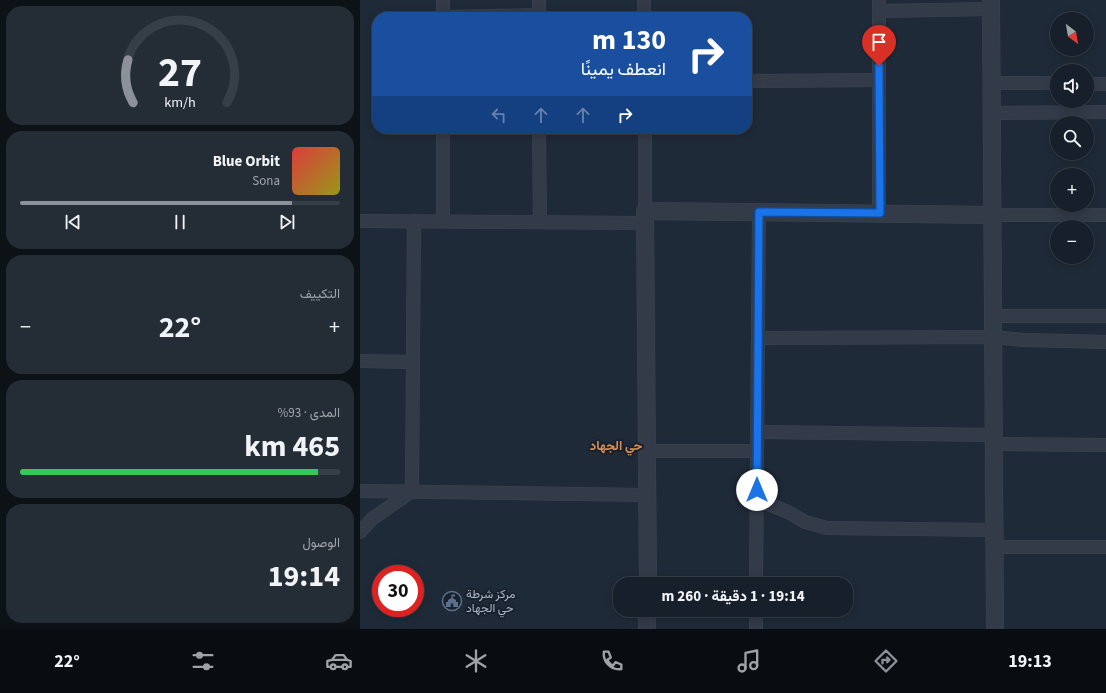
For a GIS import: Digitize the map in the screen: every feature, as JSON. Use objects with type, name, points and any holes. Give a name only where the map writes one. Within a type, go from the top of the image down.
[{"type":"street","points":[[443,0],[443,12]]},
{"type":"street","points":[[539,0],[539,12]]},
{"type":"street","points":[[644,0],[644,12]]},
{"type":"street","points":[[880,213],[879,5],[991,4],[994,629]]},
{"type":"street","points":[[752,81],[879,80]]},
{"type":"street","points":[[991,83],[1050,84]]},
{"type":"street","points":[[1094,84],[1106,84]]},
{"type":"street","points":[[992,113],[1106,112]]},
{"type":"street","points":[[443,134],[443,221]]},
{"type":"street","points":[[539,134],[540,222]]},
{"type":"street","points":[[645,134],[648,577]]},
{"type":"street","points":[[756,577],[759,212]]},
{"type":"street","points":[[360,221],[540,222],[759,212],[1106,215]]},
{"type":"street","points":[[412,491],[414,221]]},
{"type":"street","points":[[993,316],[1106,316]]},
{"type":"street","points":[[758,338],[993,337],[1007,340],[1106,342]]},
{"type":"street","points":[[360,361],[413,362]]},
{"type":"street","points":[[757,432],[1106,445]]},
{"type":"street","points":[[647,451],[757,451]]},
{"type":"street","points":[[360,491],[647,495]]},
{"type":"street","points":[[360,532],[372,519],[412,491]]},
{"type":"street","points":[[757,502],[771,505],[790,513],[805,522],[827,528],[1106,547]]},
{"type":"street","points":[[647,629],[648,617]]},
{"type":"street","points":[[756,617],[756,629]]},
{"type":"place","name":"مركز شرطة حي الجهاد","points":[[452,601]]},
{"type":"district","name":"حي الجهاد","points":[[616,445]]},
{"type":"route","points":[[757,490],[759,212],[880,213],[879,66]]}]
